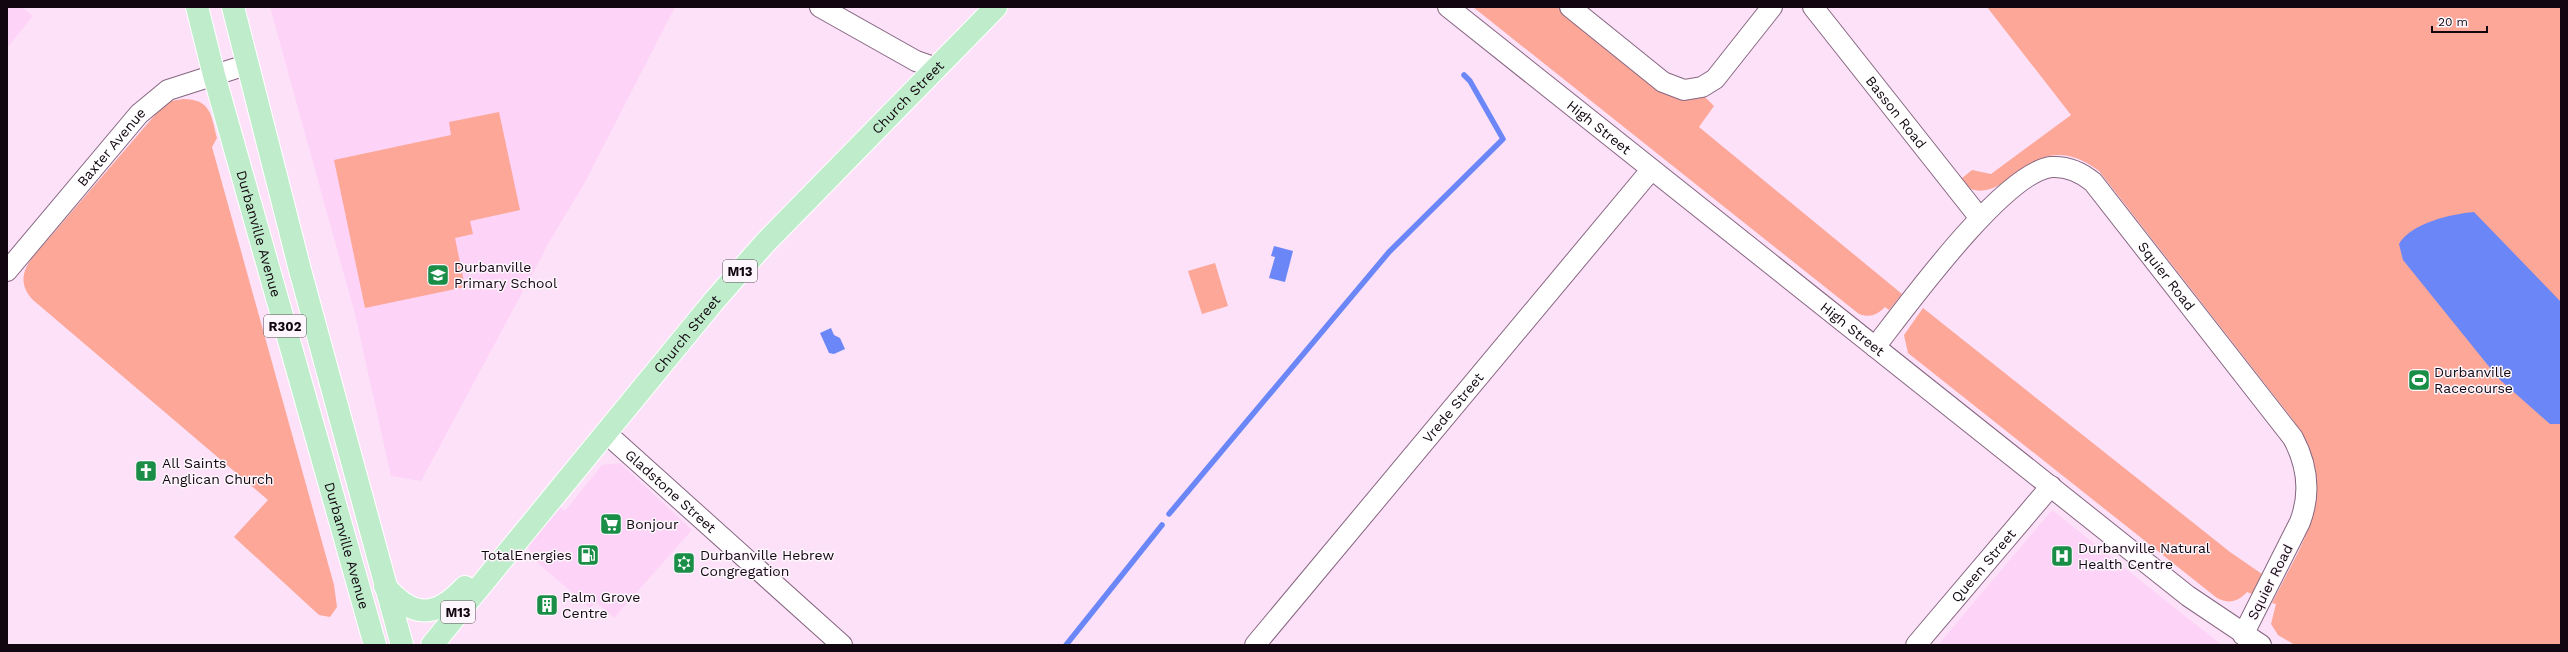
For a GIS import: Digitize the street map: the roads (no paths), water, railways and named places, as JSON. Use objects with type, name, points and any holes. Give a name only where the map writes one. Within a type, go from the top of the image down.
[{"type":"main road","name":"Durbanville Avenue","points":[[197,7],[214,75],[375,645]]},
{"type":"main road","name":"Durbanville Avenue","points":[[232,7],[246,65],[402,645]]},
{"type":"main road","name":"Church Street","points":[[432,645],[714,301],[765,243],[996,7]]},
{"type":"main road","points":[[385,586],[410,608],[424,610],[438,609],[452,600],[485,567],[505,555]]},
{"type":"street","points":[[820,7],[916,61],[936,68]]},
{"type":"street","name":"High Street","points":[[1448,7],[2188,596],[2243,635],[2261,645]]},
{"type":"street","points":[[1570,7],[1663,82],[1684,90],[1702,87],[1715,79],[1772,7]]},
{"type":"street","name":"Basson Road","points":[[1813,7],[1979,217]]},
{"type":"street","name":"Baxter Avenue","points":[[7,271],[139,114],[168,90],[246,65]]},
{"type":"street","name":"Squier Road","points":[[1875,347],[1979,217],[2033,174],[2041,170],[2060,167],[2084,174],[2093,182],[2293,438],[2300,451],[2307,479],[2305,508],[2243,635]]},
{"type":"street","name":"Vrede Street","points":[[1255,645],[1651,170]]},
{"type":"street","name":"Gladstone Street","points":[[606,433],[842,645]]},
{"type":"street","name":"Queen Street","points":[[1916,645],[2051,486]]},
{"type":"water","points":[[2474,212],[2561,302],[2561,424],[2550,424],[2499,379],[2403,260],[2399,244],[2413,230],[2443,217]]},
{"type":"water","points":[[1274,246],[1293,251],[1285,282],[1269,278],[1275,257],[1271,256]]},
{"type":"water","points":[[831,328],[834,335],[840,338],[845,349],[834,354],[829,353],[820,333]]},
{"type":"waterway","points":[[1169,514],[1389,252],[1503,139],[1470,81],[1464,75]]},
{"type":"waterway","points":[[1066,645],[1162,525]]},
{"type":"place","name":"Durbanville Primary School","points":[[438,275]]},
{"type":"place","name":"Durbanville Racecourse","points":[[2419,380]]},
{"type":"place","name":"All Saints Anglican Church","points":[[146,471]]},
{"type":"place","name":"Bonjour","points":[[611,524]]},
{"type":"place","name":"TotalEnergies","points":[[588,555]]},
{"type":"place","name":"Durbanville Natural Health Centre","points":[[2062,556]]},
{"type":"place","name":"Durbanville Hebrew Congregation","points":[[684,563]]},
{"type":"place","name":"Palm Grove Centre","points":[[547,605]]}]
